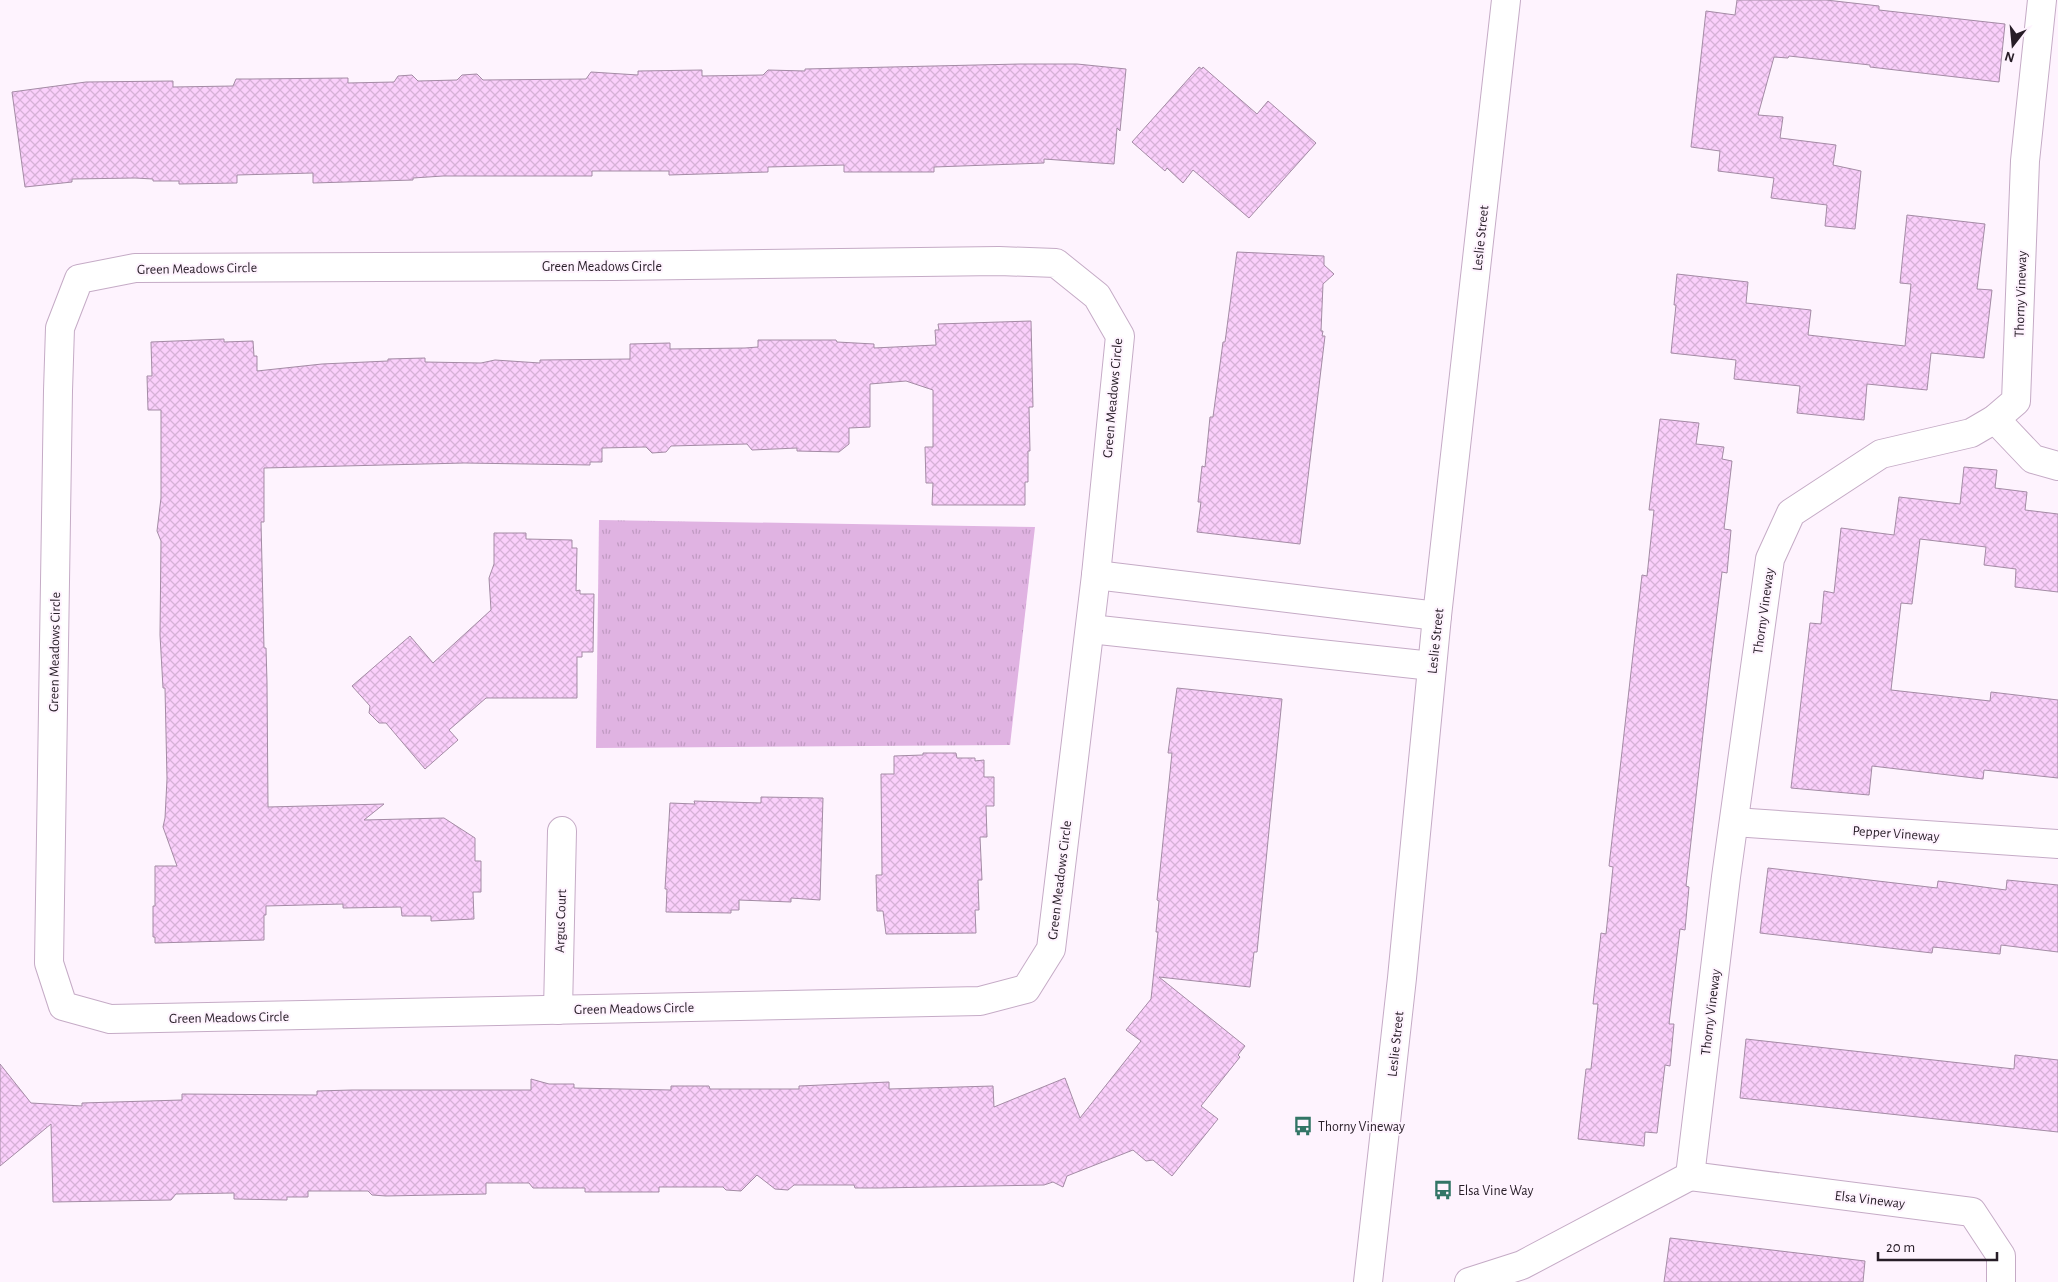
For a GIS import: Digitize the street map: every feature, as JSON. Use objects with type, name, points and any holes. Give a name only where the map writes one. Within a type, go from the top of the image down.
[{"type":"street","name":"Leslie Street","points":[[1368,1282],[1400,998],[1437,616],[1506,0]]},
{"type":"street","name":"Thorny Vineway","points":[[1690,1176],[1734,822],[1770,559],[1792,513],[1881,454],[1971,433],[1995,420],[2016,401],[2024,161],[2042,0]]},
{"type":"street","name":"Green Meadows Circle","points":[[999,261],[1056,263],[1097,296],[1120,336],[1090,629],[1051,949],[1026,989],[980,1001],[110,1019],[62,1006],[49,963],[58,391],[60,328],[79,280],[135,268],[614,266],[999,261]]},
{"type":"street","points":[[1995,420],[2034,459],[2058,466]]},
{"type":"street","points":[[1096,575],[1437,616]]},
{"type":"street","points":[[1090,629],[1432,666]]},
{"type":"street","name":"Pepper Vineway","points":[[1734,822],[2058,844]]},
{"type":"street","name":"Argus Court","points":[[558,1010],[562,832]]},
{"type":"street","points":[[1469,1282],[1522,1274],[1690,1176]]},
{"type":"street","name":"Elsa Vineway","points":[[1690,1176],[1972,1212],[2001,1256],[2001,1282]]},
{"type":"green space","points":[[599,520],[1035,527],[1010,745],[596,748]]},
{"type":"building","points":[[1737,0],[1826,0],[1879,6],[1879,10],[2005,24],[1999,82],[1789,56],[1788,58],[1774,57],[1758,115],[1783,117],[1780,138],[1836,145],[1833,165],[1861,171],[1855,229],[1825,226],[1827,205],[1771,198],[1774,178],[1718,171],[1720,151],[1691,147],[1706,11],[1735,15]]},
{"type":"building","points":[[1077,64],[1126,69],[1120,131],[1117,128],[1114,164],[1044,159],[1044,163],[934,167],[934,172],[844,172],[844,165],[768,167],[768,172],[669,175],[669,171],[592,171],[592,176],[443,176],[413,178],[413,180],[313,183],[313,173],[237,175],[237,183],[179,184],[179,181],[153,181],[153,179],[135,178],[72,179],[72,182],[25,187],[12,92],[86,82],[173,81],[173,87],[233,86],[236,79],[348,78],[348,83],[394,82],[398,76],[412,75],[418,81],[457,80],[462,75],[477,74],[483,80],[586,79],[591,72],[638,75],[638,71],[702,70],[702,76],[763,75],[768,70],[805,71],[805,69]]},
{"type":"building","points":[[1199,67],[1202,69],[1203,67],[1257,114],[1268,101],[1316,143],[1249,218],[1193,170],[1183,183],[1167,168],[1165,171],[1132,142]]},
{"type":"building","points":[[1907,215],[1985,224],[1977,289],[1992,290],[1984,358],[1931,353],[1927,390],[1867,384],[1864,420],[1797,413],[1800,386],[1734,379],[1736,360],[1671,353],[1677,274],[1748,282],[1746,303],[1811,310],[1808,335],[1905,346],[1911,284],[1900,283]]},
{"type":"building","points":[[1237,252],[1324,256],[1324,265],[1334,274],[1323,284],[1321,331],[1323,331],[1322,336],[1325,336],[1300,544],[1197,532],[1201,502],[1198,502],[1202,466],[1205,467],[1210,417],[1213,417]]},
{"type":"building","points":[[1031,321],[1033,407],[1029,407],[1030,451],[1028,451],[1028,482],[1025,482],[1025,505],[932,505],[933,483],[926,483],[925,447],[933,447],[933,390],[906,381],[870,384],[870,427],[849,428],[849,444],[839,452],[797,451],[797,448],[752,450],[747,444],[671,446],[666,452],[652,453],[646,447],[602,448],[602,462],[590,462],[590,465],[464,463],[264,468],[264,522],[261,522],[264,648],[266,648],[267,682],[268,807],[384,804],[364,820],[444,818],[475,838],[475,861],[481,861],[481,892],[473,892],[474,919],[431,921],[431,916],[402,916],[401,907],[343,908],[343,904],[266,906],[264,940],[155,943],[155,937],[153,937],[153,906],[155,906],[155,866],[177,866],[163,827],[167,779],[165,688],[163,688],[160,635],[161,541],[157,531],[161,498],[161,410],[148,410],[147,376],[152,376],[151,342],[224,339],[224,342],[253,341],[254,356],[257,356],[257,371],[322,364],[388,361],[388,359],[425,358],[425,362],[481,363],[495,360],[540,363],[540,360],[630,359],[630,344],[670,343],[670,349],[758,347],[758,340],[836,340],[837,342],[874,344],[874,348],[936,345],[935,330],[939,330],[938,324]]},
{"type":"building","points":[[1660,419],[1699,423],[1696,444],[1724,447],[1722,459],[1732,461],[1724,529],[1731,530],[1727,573],[1722,572],[1710,671],[1686,886],[1689,887],[1685,930],[1680,929],[1669,1024],[1674,1024],[1670,1066],[1665,1065],[1657,1133],[1645,1132],[1644,1146],[1578,1139],[1586,1069],[1591,1069],[1598,1004],[1593,1004],[1601,933],[1606,934],[1613,867],[1609,866],[1642,575],[1647,576],[1654,510],[1649,510]]},
{"type":"building","points":[[1964,467],[1997,470],[1995,488],[2027,492],[2025,510],[2058,514],[2058,592],[2015,587],[2016,569],[1984,565],[1986,547],[1920,539],[1912,604],[1901,603],[1891,690],[1990,701],[1991,692],[2058,700],[2058,778],[1984,770],[1983,779],[1872,766],[1869,795],[1791,788],[1810,623],[1821,624],[1824,591],[1834,593],[1841,528],[1894,535],[1899,497],[1960,504]]},
{"type":"building","points":[[494,533],[526,533],[526,539],[572,540],[572,548],[577,548],[576,591],[580,590],[580,594],[594,594],[593,652],[582,652],[582,657],[577,657],[577,698],[486,698],[449,730],[458,740],[425,769],[386,723],[379,723],[369,713],[370,706],[352,686],[410,636],[433,663],[491,610],[489,578],[494,564]]},
{"type":"building","points":[[1177,688],[1282,699],[1257,952],[1254,952],[1250,987],[1159,977],[1245,1046],[1238,1055],[1240,1057],[1201,1106],[1218,1119],[1172,1176],[1153,1160],[1146,1161],[1133,1150],[1067,1176],[1063,1187],[1053,1182],[1044,1185],[879,1188],[855,1188],[854,1185],[794,1185],[788,1190],[775,1189],[757,1175],[741,1191],[726,1190],[723,1187],[659,1187],[659,1192],[585,1192],[585,1188],[533,1188],[529,1183],[486,1183],[486,1194],[386,1196],[372,1195],[368,1191],[308,1191],[308,1197],[287,1197],[287,1200],[234,1199],[234,1193],[176,1194],[171,1200],[53,1202],[51,1124],[0,1166],[0,1064],[31,1103],[82,1106],[82,1103],[182,1100],[182,1094],[317,1095],[317,1091],[352,1090],[531,1090],[531,1079],[549,1084],[574,1084],[574,1088],[671,1090],[671,1086],[709,1086],[710,1089],[799,1089],[799,1086],[889,1082],[889,1089],[993,1086],[994,1107],[1065,1078],[1080,1118],[1141,1041],[1126,1030],[1151,999],[1158,932],[1156,932],[1159,901],[1157,900],[1172,753],[1168,753]]},
{"type":"building","points":[[923,753],[956,753],[957,758],[975,758],[975,761],[984,760],[984,777],[994,777],[994,806],[986,806],[987,837],[980,837],[982,880],[978,880],[979,910],[975,910],[976,933],[886,934],[883,911],[877,911],[876,875],[882,875],[881,774],[894,774],[894,756],[923,755]]},
{"type":"building","points":[[761,797],[823,798],[820,900],[791,898],[791,902],[739,900],[739,910],[731,910],[731,913],[666,912],[667,889],[665,889],[670,803],[695,804],[694,801],[761,803]]},
{"type":"building","points":[[1768,868],[1937,888],[1938,881],[2006,890],[2007,880],[2058,885],[2058,952],[2001,945],[2000,954],[1933,947],[1932,953],[1760,933]]},
{"type":"building","points":[[1746,1039],[2014,1069],[2015,1055],[2058,1060],[2058,1132],[1740,1098]]},
{"type":"building","points":[[1670,1238],[1865,1261],[1863,1282],[1664,1282]]},
{"type":"place","name":"Thorny Vineway","points":[[1303,1126]]},
{"type":"place","name":"Elsa Vine Way","points":[[1443,1190]]}]
